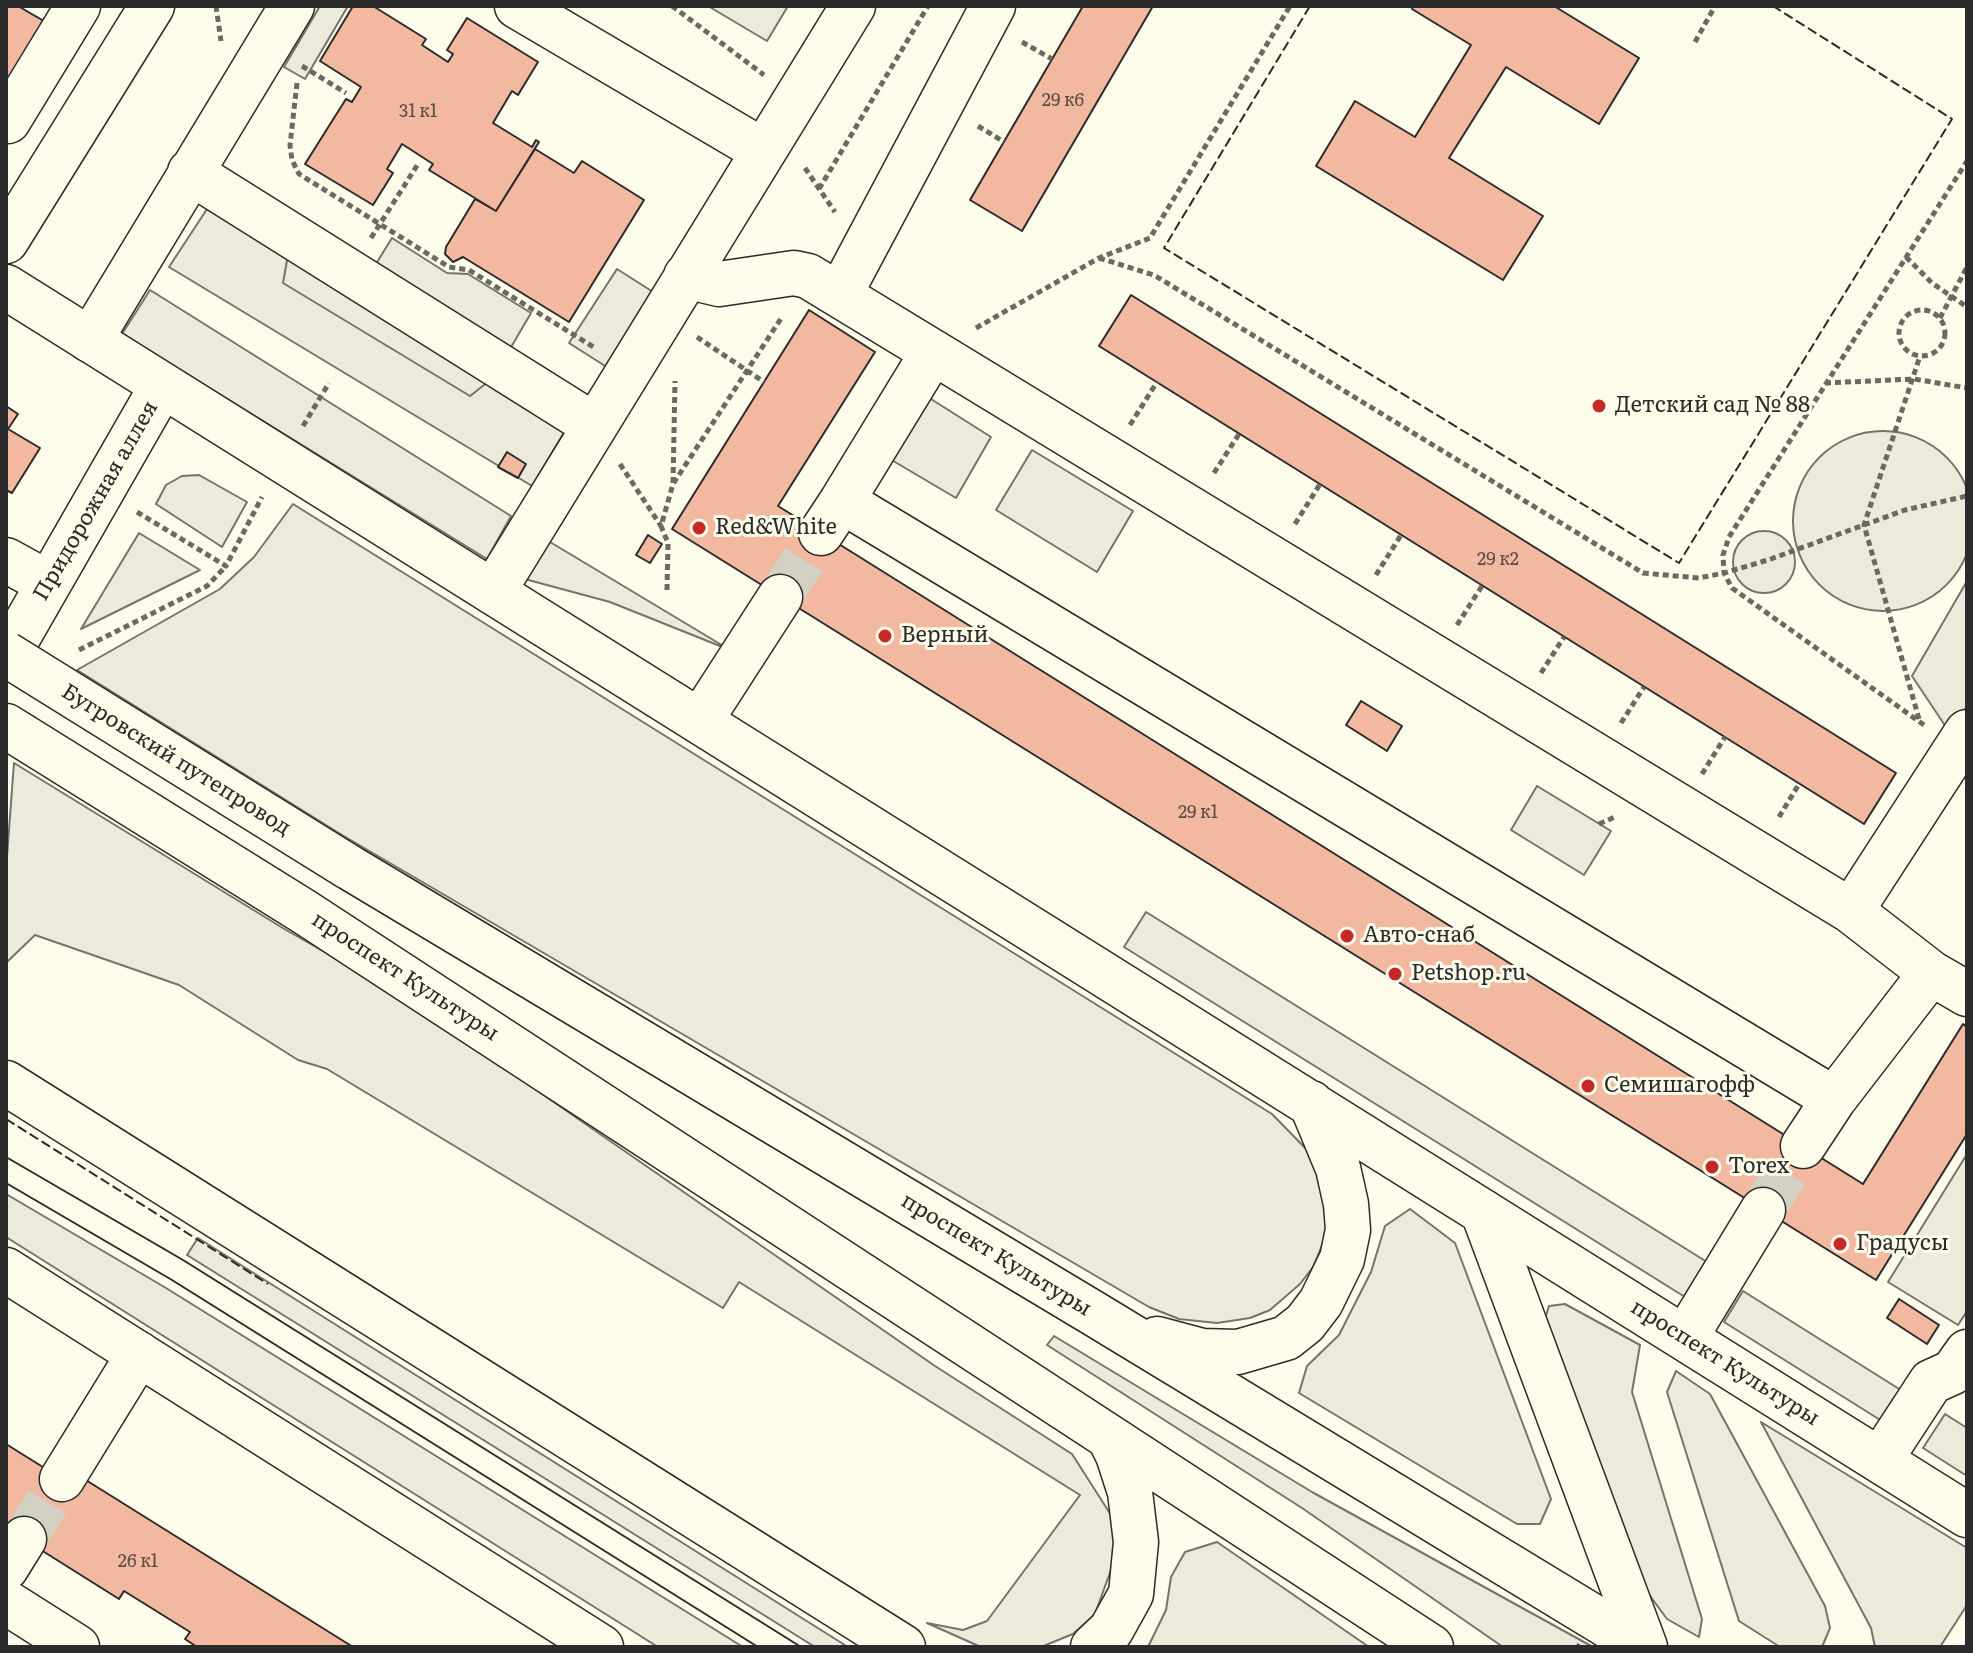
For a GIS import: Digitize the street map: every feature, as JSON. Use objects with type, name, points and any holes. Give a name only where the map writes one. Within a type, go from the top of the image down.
[{"type":"main road","points":[[60,151],[7,120],[78,6]]},
{"type":"main road","points":[[6,241],[152,6]]},
{"type":"main road","points":[[90,340],[292,6]]},
{"type":"main road","points":[[517,6],[779,126]]},
{"type":"main road","points":[[493,592],[853,6]]},
{"type":"main road","points":[[824,285],[862,253],[993,6]]},
{"type":"main road","points":[[190,172],[595,426]]},
{"type":"main road","points":[[686,276],[719,284],[794,273],[824,285],[1851,911],[1949,983],[1834,1099],[1803,1146]]},
{"type":"main road","name":"проспект Культуры","points":[[6,287],[1967,1515]]},
{"type":"main road","points":[[933,352],[832,517],[1834,1099]]},
{"type":"main road","name":"Придорожная аллея","points":[[6,656],[162,386]]},
{"type":"main road","points":[[6,560],[48,583]]},
{"type":"main road","points":[[700,721],[780,597]]},
{"type":"main road","name":"Бугровский путепровод","points":[[6,656],[347,866]]},
{"type":"main road","name":"проспект Культуры","points":[[6,726],[303,911],[1431,1647]]},
{"type":"main road","points":[[1851,911],[1962,740]]},
{"type":"main road","name":"проспект Культуры","points":[[347,866],[1644,1647]]},
{"type":"main road","points":[[6,1083],[887,1637],[936,1647]]},
{"type":"main road","points":[[1093,1313],[1170,1344],[1202,1351],[1238,1352],[1286,1338],[1305,1323],[1332,1281],[1342,1259],[1348,1230],[1338,1168],[1311,1103]]},
{"type":"main road","points":[[1685,1338],[1763,1210]]},
{"type":"main road","points":[[1483,1212],[1644,1647]]},
{"type":"main road","points":[[6,1270],[601,1647]]},
{"type":"main road","points":[[1880,1460],[1931,1382],[1953,1372],[1967,1352]]},
{"type":"main road","points":[[62,1479],[139,1354]]},
{"type":"main road","points":[[1093,1647],[1111,1630],[1131,1594],[1136,1542],[1130,1492],[1109,1437]]},
{"type":"main road","points":[[6,1602],[77,1647]]},
{"type":"path","points":[[672,6],[779,126],[862,253]]},
{"type":"path","points":[[819,189],[928,6]]},
{"type":"path","points":[[933,352],[1099,258],[1150,238],[1290,6]]},
{"type":"path","points":[[1695,42],[1715,6]]},
{"type":"path","points":[[299,65],[290,145],[292,160],[299,174],[449,267],[469,270],[630,370]]},
{"type":"path","points":[[1962,740],[1919,721],[1732,588],[1724,573],[1723,555],[1729,537],[1967,161]]},
{"type":"path","points":[[393,203],[418,164]]},
{"type":"path","points":[[1905,257],[1967,307]]},
{"type":"path","points":[[1099,258],[1154,275],[1643,573],[1699,578],[1724,573],[1905,510],[1967,496]]},
{"type":"path","points":[[1940,318],[1967,267]]},
{"type":"path","points":[[673,484],[748,371],[824,285]]},
{"type":"path","points":[[1920,310],[1934,313],[1944,325],[1944,340],[1935,352],[1920,356],[1906,350],[1899,330],[1906,316],[1920,310]]},
{"type":"path","points":[[663,314],[764,382]]},
{"type":"path","points":[[1919,721],[1864,525],[1920,356]]},
{"type":"path","points":[[661,526],[673,484],[675,374]]},
{"type":"path","points":[[1825,383],[1914,379],[1967,388]]},
{"type":"path","points":[[595,426],[661,526],[668,543],[667,590]]},
{"type":"path","points":[[74,653],[207,586],[226,566],[265,492]]},
{"type":"path","points":[[136,511],[226,566]]},
{"type":"shaded area","points":[[320,6],[348,6],[305,79],[284,67]]},
{"type":"shaded area","points":[[708,6],[788,6],[767,41]]},
{"type":"shaded area","points":[[207,209],[569,424],[532,486],[169,267]]},
{"type":"shaded area","points":[[392,238],[447,273],[468,274],[531,313],[493,378],[470,396],[283,283],[288,255],[356,296]]},
{"type":"shaded area","points":[[617,269],[661,297],[613,371],[569,343]]},
{"type":"shaded area","points":[[150,290],[511,516],[487,559],[122,334]]},
{"type":"shaded area","points":[[912,387],[991,437],[956,498],[873,449]]},
{"type":"shaded area","points":[[1883,431],[1917,438],[1947,457],[1966,487],[1973,521],[1966,555],[1947,585],[1917,604],[1883,611],[1849,604],[1819,585],[1800,555],[1793,521],[1800,487],[1819,457],[1849,438]]},
{"type":"shaded area","points":[[1032,450],[1133,511],[1097,572],[996,510]]},
{"type":"shaded area","points":[[199,475],[247,502],[222,547],[156,504],[166,485],[182,476]]},
{"type":"shaded area","points":[[293,504],[1272,1114],[1311,1154],[1328,1209],[1324,1241],[1313,1267],[1300,1284],[1270,1310],[1250,1318],[1217,1323],[1179,1319],[1149,1307],[342,835],[77,670],[220,589],[254,557]]},
{"type":"shaded area","points":[[1758,531],[1770,531],[1786,540],[1793,550],[1793,574],[1786,584],[1770,593],[1758,593],[1738,579],[1733,568],[1733,556],[1747,536]]},
{"type":"shaded area","points":[[139,533],[200,570],[81,629]]},
{"type":"shaded area","points":[[545,539],[730,650],[610,602],[521,578]]},
{"type":"shaded area","points":[[1967,581],[1967,706],[1950,733],[1912,676]]},
{"type":"shaded area","points":[[14,763],[286,930],[392,990],[935,1366],[1072,1454],[1111,1515],[1116,1556],[1095,1614],[1073,1634],[1041,1647],[981,1647],[927,1623],[963,1630],[987,1621],[1080,1495],[739,1282],[723,1308],[327,1069],[298,1060],[179,985],[35,935],[6,963],[6,870]]},
{"type":"shaded area","points":[[1537,786],[1611,831],[1584,875],[1511,830]]},
{"type":"shaded area","points":[[1146,912],[1715,1267],[1693,1302],[1124,947]]},
{"type":"shaded area","points":[[1967,1154],[1967,1311],[1958,1325],[1888,1282]]},
{"type":"shaded area","points":[[6,1194],[166,1288],[743,1647],[658,1647],[6,1237]]},
{"type":"shaded area","points":[[1410,1209],[1455,1243],[1551,1499],[1540,1524],[1517,1524],[1299,1393],[1307,1366],[1339,1335],[1371,1272],[1385,1226]]},
{"type":"shaded area","points":[[198,1238],[848,1647],[815,1647],[187,1255]]},
{"type":"shaded area","points":[[1743,1291],[1904,1392],[1885,1423],[1724,1322]]},
{"type":"shaded area","points":[[1565,1304],[1640,1345],[1632,1392],[1702,1619],[1699,1637],[1667,1619],[1648,1593],[1542,1328],[1549,1306]]},
{"type":"shaded area","points":[[1054,1336],[1312,1492],[1593,1647],[1503,1647],[1302,1508],[1047,1345]]},
{"type":"shaded area","points":[[1676,1371],[1710,1394],[1825,1606],[1830,1628],[1822,1647],[1780,1647],[1739,1621],[1667,1392]]},
{"type":"shaded area","points":[[1945,1414],[1967,1428],[1967,1476],[1923,1448]]},
{"type":"shaded area","points":[[1761,1422],[1967,1548],[1967,1605],[1940,1647],[1875,1647],[1871,1628]]},
{"type":"shaded area","points":[[1217,1542],[1369,1647],[1148,1647],[1166,1610],[1171,1577],[1185,1552]]},
{"type":"building","points":[[6,6],[18,6],[49,24],[6,99]]},
{"type":"building","points":[[353,6],[373,6],[426,39],[422,45],[448,62],[453,54],[447,50],[467,18],[538,62],[518,95],[512,91],[493,123],[532,147],[536,140],[539,142],[496,211],[429,170],[433,164],[402,144],[387,169],[393,173],[373,205],[305,164],[346,99],[352,102],[361,87],[320,61]]},
{"type":"building","points":[[1083,6],[1153,6],[1022,231],[970,200]]},
{"type":"building","points":[[1413,6],[1554,6],[1639,58],[1599,124],[1506,67],[1449,158],[1543,216],[1503,280],[1316,166],[1355,101],[1415,137],[1471,45],[1412,9]]},
{"type":"building","points":[[535,149],[574,173],[582,161],[644,200],[569,322],[463,257],[453,262],[445,254],[446,247],[475,199],[496,211]]},
{"type":"building","points":[[1131,295],[1896,773],[1864,824],[1099,346]]},
{"type":"building","points":[[809,310],[875,352],[778,506],[1863,1184],[1963,1024],[1967,1027],[1967,1134],[1876,1280],[672,529]]},
{"type":"building","points":[[6,406],[18,414],[8,429],[40,448],[12,493],[6,490]]},
{"type":"building","points":[[507,452],[526,464],[518,478],[498,467]]},
{"type":"building","points":[[648,535],[662,544],[650,563],[636,555]]},
{"type":"building","points":[[1361,701],[1402,726],[1387,751],[1346,725]]},
{"type":"building","points":[[1899,1299],[1939,1325],[1927,1344],[1887,1318]]},
{"type":"building","points":[[6,1444],[75,1487],[81,1477],[353,1647],[197,1647],[185,1639],[190,1632],[124,1591],[119,1599],[6,1528]]},
{"type":"tunnel","points":[[780,597],[821,533]]},
{"type":"tunnel","points":[[1763,1210],[1803,1146]]},
{"type":"tunnel","points":[[24,1539],[62,1479]]},
{"type":"tram line","points":[[6,1157],[183,1260],[801,1647]]},
{"type":"tram line","points":[[6,1183],[172,1280],[758,1647]]},
{"type":"fence","points":[[1310,6],[1164,248],[1679,563],[1952,119],[1773,6]]},
{"type":"fence","points":[[6,1119],[268,1284]]},
{"type":"fence","points":[[1577,1644],[1582,1647]]},
{"type":"place","name":"Детский сад № 88","points":[[1599,406]]},
{"type":"place","name":"Red&White","points":[[699,528]]},
{"type":"place","name":"Верный","points":[[885,636]]},
{"type":"place","name":"Авто-снаб","points":[[1347,936]]},
{"type":"place","name":"Petshop.ru","points":[[1395,974]]},
{"type":"place","name":"Семишагофф","points":[[1588,1086]]},
{"type":"place","name":"Torex","points":[[1712,1167]]},
{"type":"place","name":"Градусы","points":[[1840,1244]]}]
